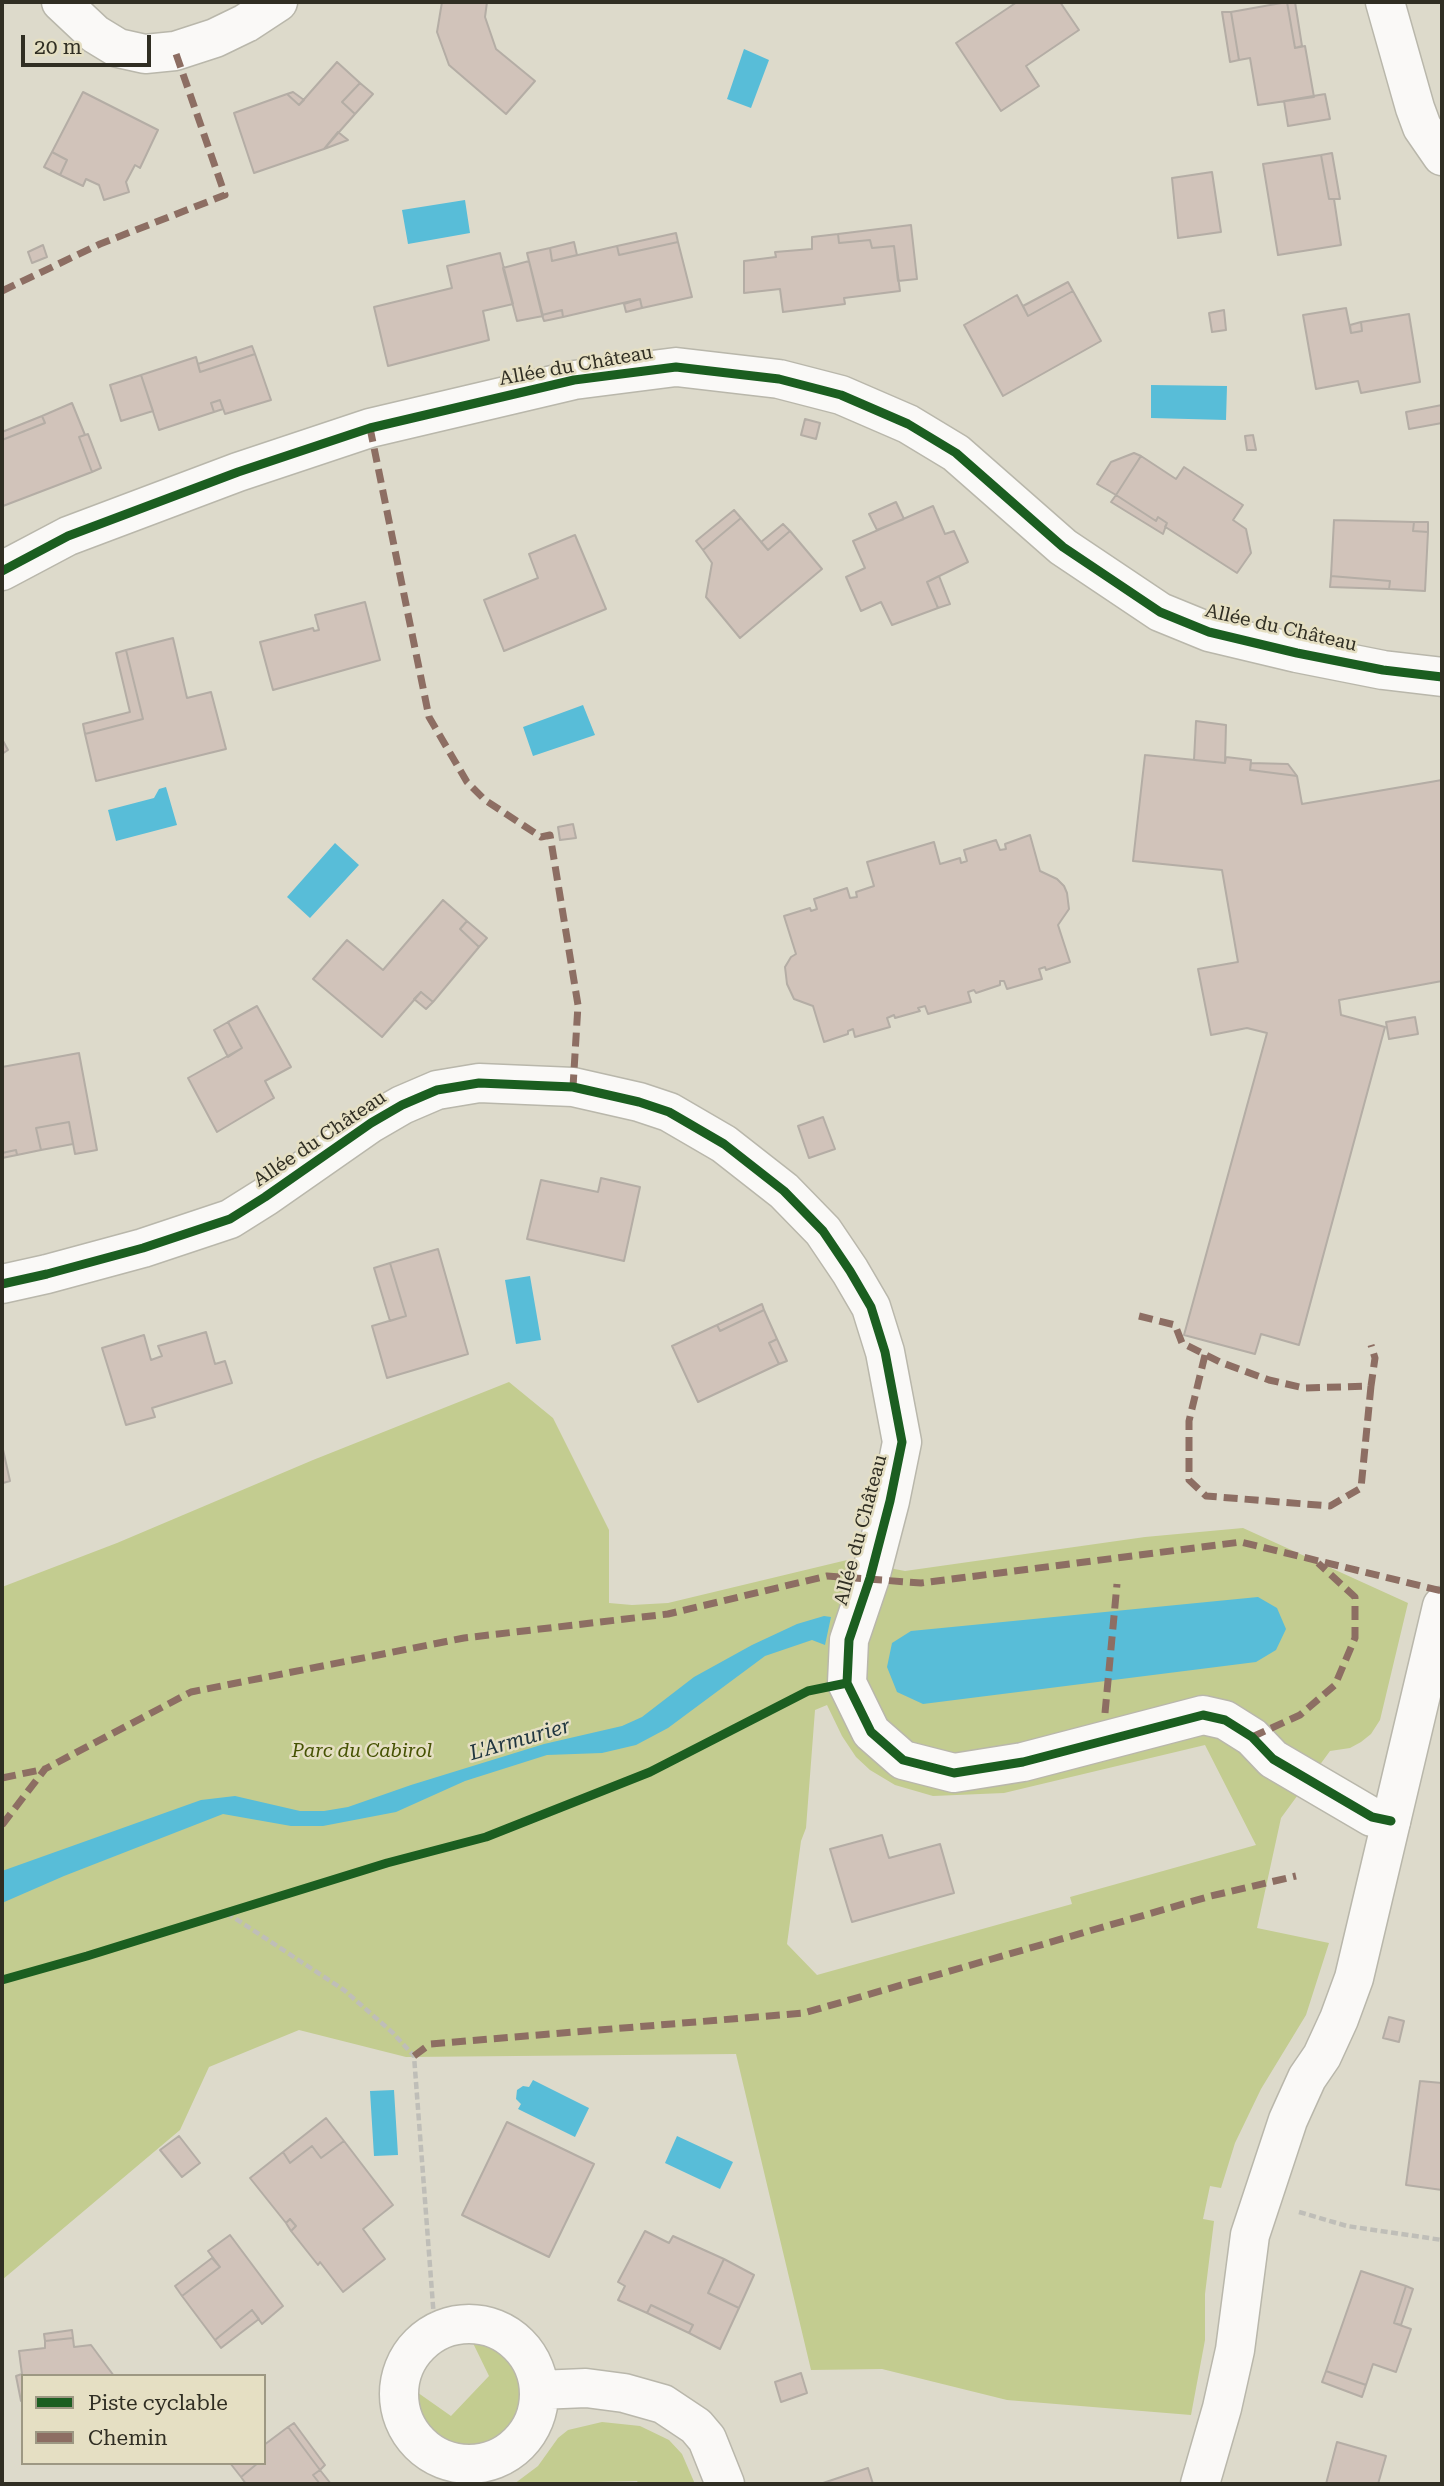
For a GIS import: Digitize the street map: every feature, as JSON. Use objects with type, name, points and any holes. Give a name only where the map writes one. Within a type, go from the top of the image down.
[{"type":"street","points":[[61,2],[94,34],[118,48],[145,54],[175,51],[215,38],[246,23],[278,2]]},
{"type":"street","points":[[1385,2],[1419,118],[1432,144],[1442,156]]},
{"type":"street","name":"Allée du Château","points":[[2,570],[68,536],[238,472],[370,428],[574,380],[676,367],[779,379],[841,395],[908,424],[956,453],[1063,547],[1160,612],[1209,632],[1383,670],[1442,677]]},
{"type":"street","name":"Allée du Château","points":[[2,1283],[47,1274],[142,1248],[230,1219],[265,1198],[371,1123],[402,1105],[437,1090],[479,1083],[573,1087],[639,1102],[669,1112],[724,1144],[785,1191],[823,1231],[871,1307],[886,1352],[902,1443],[870,1578],[849,1640],[847,1683],[871,1732],[903,1760],[954,1773],[1023,1762],[1203,1715],[1225,1720],[1252,1737],[1273,1759],[1372,1817],[1391,1821]]},
{"type":"street","points":[[1200,2484],[1235,2350],[1253,2223],[1288,2120],[1339,2019],[1354,1978],[1391,1821],[1432,1692],[1442,1606]]},
{"type":"street","points":[[462,2324],[490,2327],[514,2341],[532,2362],[539,2389],[536,2414],[524,2436],[506,2453],[483,2463],[458,2463],[434,2455],[415,2440],[402,2418],[398,2394],[402,2369],[416,2348],[435,2332],[462,2324]]},
{"type":"street","points":[[539,2389],[586,2388],[624,2393],[663,2404],[696,2426],[707,2439],[725,2484]]},
{"type":"path","points":[[227,1913],[344,1990],[414,2056],[435,2332]]},
{"type":"path","points":[[1334,2222],[1442,2240]]},
{"type":"green space","name":"Parc du Cabirol","points":[[509,1382],[553,1418],[609,1530],[609,1603],[668,1603],[847,1560],[905,1571],[1145,1537],[1243,1528],[1408,1603],[1380,1720],[1371,1734],[1361,1742],[1350,1748],[1330,1751],[1281,1818],[1257,1928],[1329,1943],[1306,2015],[1261,2089],[1235,2143],[1221,2188],[1210,2186],[1203,2219],[1214,2221],[1205,2294],[1205,2340],[1191,2415],[1007,2400],[882,2369],[811,2370],[736,2054],[406,2057],[299,2030],[209,2067],[180,2130],[2,2280],[2,1587],[117,1543],[313,1460]],"holes":[[[827,1705],[856,1757],[870,1770],[895,1785],[933,1796],[1004,1793],[1205,1745],[1256,1845],[1070,1897],[1072,1904],[817,1975],[787,1944],[801,1841],[806,1828],[815,1710]]]},
{"type":"green space","points":[[472,2341],[492,2347],[508,2360],[518,2378],[520,2399],[515,2419],[502,2435],[484,2445],[463,2448],[443,2442],[426,2429],[416,2410],[414,2390],[451,2416],[489,2376]]},
{"type":"green space","points":[[602,2422],[640,2426],[669,2440],[682,2454],[695,2484],[639,2484],[637,2481],[514,2484],[538,2466],[558,2438],[568,2430]]},
{"type":"water","points":[[744,49],[769,60],[751,108],[727,99]]},
{"type":"water","points":[[465,200],[470,233],[408,244],[402,210]]},
{"type":"water","points":[[1151,385],[1227,386],[1226,420],[1151,418]]},
{"type":"water","points":[[583,705],[595,735],[533,756],[523,727]]},
{"type":"water","points":[[166,787],[177,825],[116,841],[108,810],[154,798],[159,789]]},
{"type":"water","points":[[335,843],[359,865],[310,918],[287,897]]},
{"type":"water","points":[[530,1276],[541,1340],[516,1344],[505,1280]]},
{"type":"water","points":[[1258,1597],[1277,1608],[1286,1629],[1276,1650],[1256,1662],[923,1704],[897,1692],[887,1667],[892,1643],[911,1631]]},
{"type":"water","points":[[824,1616],[831,1617],[825,1645],[812,1640],[765,1656],[668,1728],[636,1745],[602,1753],[547,1755],[465,1781],[396,1812],[323,1826],[291,1826],[223,1814],[2,1903],[2,1871],[201,1800],[235,1796],[300,1811],[348,1807],[544,1744],[622,1726],[642,1717],[694,1677],[752,1645],[797,1624]]},
{"type":"water","points":[[533,2080],[589,2108],[575,2137],[518,2109],[521,2104],[516,2099],[517,2090],[523,2086],[529,2087]]},
{"type":"water","points":[[394,2090],[398,2155],[374,2156],[370,2091]]},
{"type":"water","points":[[677,2136],[733,2162],[720,2189],[665,2163]]},
{"type":"building","points":[[442,2],[487,2],[485,17],[496,49],[535,81],[506,114],[449,65],[437,32]]},
{"type":"building","points":[[1017,2],[1060,2],[1079,30],[1026,66],[1039,86],[1001,111],[956,43]]},
{"type":"building","points":[[1287,2],[1295,48],[1305,46],[1314,97],[1258,105],[1250,58],[1239,60],[1231,12]]},
{"type":"building","points":[[1287,2],[1295,2],[1302,46],[1295,48]]},
{"type":"building","points":[[1222,12],[1231,12],[1239,60],[1230,62]]},
{"type":"building","points":[[337,62],[360,83],[342,102],[355,114],[324,149],[254,173],[234,113],[287,94],[299,105]]},
{"type":"building","points":[[360,83],[373,94],[355,114],[342,102]]},
{"type":"building","points":[[83,92],[158,130],[140,168],[135,165],[126,182],[129,192],[104,200],[99,185],[86,179],[83,186],[60,175],[67,160],[52,152]]},
{"type":"building","points":[[293,92],[304,100],[299,105],[287,94]]},
{"type":"building","points":[[1325,94],[1330,119],[1288,126],[1284,101]]},
{"type":"building","points":[[338,132],[348,140],[324,149]]},
{"type":"building","points":[[52,152],[67,160],[60,175],[44,167]]},
{"type":"building","points":[[1332,153],[1340,199],[1329,199],[1321,155]]},
{"type":"building","points":[[1321,155],[1329,199],[1334,199],[1341,245],[1278,255],[1263,164]]},
{"type":"building","points":[[1212,172],[1221,232],[1178,238],[1172,178]]},
{"type":"building","points":[[911,225],[917,279],[898,281],[894,246],[872,248],[870,240],[839,243],[838,234]]},
{"type":"building","points":[[676,233],[678,242],[619,255],[617,246]]},
{"type":"building","points":[[838,234],[839,243],[870,240],[872,248],[894,246],[900,291],[844,298],[845,304],[783,312],[780,289],[744,293],[744,261],[776,257],[775,252],[812,249],[812,237]]},
{"type":"building","points":[[574,242],[577,255],[552,261],[550,248]]},
{"type":"building","points":[[678,242],[692,297],[642,308],[640,299],[563,317],[562,310],[542,315],[527,253],[550,248],[552,261],[617,246],[619,255]]},
{"type":"building","points":[[43,245],[47,257],[32,263],[28,252]]},
{"type":"building","points":[[500,253],[513,304],[483,311],[489,340],[388,366],[374,307],[452,288],[447,266]]},
{"type":"building","points":[[529,261],[543,316],[517,321],[503,268]]},
{"type":"building","points":[[1068,282],[1073,291],[1028,316],[1023,306]]},
{"type":"building","points":[[1073,291],[1101,341],[1003,396],[964,325],[1017,295],[1028,316]]},
{"type":"building","points":[[640,299],[642,308],[626,312],[624,304]]},
{"type":"building","points":[[1346,308],[1351,333],[1362,331],[1361,322],[1409,314],[1420,382],[1361,393],[1358,381],[1316,389],[1303,315]]},
{"type":"building","points":[[562,310],[563,317],[544,321],[542,315]]},
{"type":"building","points":[[1224,310],[1226,330],[1212,332],[1209,313]]},
{"type":"building","points":[[1361,322],[1362,331],[1351,333],[1350,325]]},
{"type":"building","points":[[252,346],[255,354],[200,372],[198,364]]},
{"type":"building","points":[[255,354],[271,400],[225,414],[220,400],[211,403],[214,412],[159,430],[141,375],[196,357],[200,372]]},
{"type":"building","points":[[141,375],[153,411],[121,421],[110,385]]},
{"type":"building","points":[[220,400],[223,409],[214,412],[211,403]]},
{"type":"building","points":[[72,403],[85,435],[79,437],[92,472],[3,506],[2,440],[45,423],[42,416]]},
{"type":"building","points":[[1442,405],[1442,423],[1409,429],[1406,412]]},
{"type":"building","points":[[42,416],[45,423],[2,440],[2,432]]},
{"type":"building","points":[[805,419],[820,423],[816,439],[801,435]]},
{"type":"building","points":[[88,434],[101,468],[92,472],[79,437]]},
{"type":"building","points":[[1253,435],[1256,450],[1247,450],[1245,436]]},
{"type":"building","points":[[1134,453],[1141,456],[1116,495],[1097,484],[1111,462]]},
{"type":"building","points":[[1141,456],[1176,479],[1184,467],[1243,505],[1233,520],[1246,529],[1251,553],[1237,573],[1165,527],[1167,523],[1158,517],[1156,521],[1116,495]]},
{"type":"building","points":[[1116,495],[1156,521],[1158,517],[1167,523],[1163,534],[1111,502]]},
{"type":"building","points":[[896,502],[904,519],[877,530],[869,514]]},
{"type":"building","points":[[933,506],[945,534],[954,531],[968,562],[927,582],[938,608],[892,625],[881,602],[861,611],[846,577],[865,568],[853,541]]},
{"type":"building","points":[[734,510],[741,518],[703,550],[696,541]]},
{"type":"building","points":[[741,518],[768,550],[790,531],[822,569],[740,638],[706,597],[712,563],[703,550]]},
{"type":"building","points":[[1334,520],[1414,522],[1413,531],[1428,532],[1425,591],[1389,589],[1390,581],[1331,576]]},
{"type":"building","points":[[1414,522],[1428,522],[1428,532],[1413,531]]},
{"type":"building","points":[[783,524],[790,531],[768,550],[761,542]]},
{"type":"building","points":[[575,535],[606,609],[504,651],[484,600],[538,578],[529,554]]},
{"type":"building","points":[[939,576],[950,604],[938,608],[927,582]]},
{"type":"building","points":[[1331,576],[1390,581],[1389,589],[1330,587]]},
{"type":"building","points":[[365,602],[380,660],[273,690],[260,642],[313,628],[314,631],[319,630],[315,615]]},
{"type":"building","points":[[173,638],[187,698],[211,692],[226,749],[96,781],[85,734],[143,719],[126,650]]},
{"type":"building","points":[[126,650],[143,719],[85,734],[83,724],[130,712],[116,653]]},
{"type":"building","points":[[1196,721],[1226,725],[1225,763],[1194,760]]},
{"type":"building","points":[[2,739],[8,750],[2,754]]},
{"type":"building","points":[[1145,755],[1225,763],[1226,757],[1251,760],[1250,770],[1297,776],[1302,804],[1442,780],[1442,981],[1339,1000],[1341,1015],[1385,1027],[1299,1345],[1261,1334],[1255,1354],[1184,1335],[1267,1033],[1247,1028],[1211,1035],[1198,969],[1238,962],[1222,870],[1133,861]]},
{"type":"building","points":[[1251,763],[1288,764],[1297,776],[1250,770]]},
{"type":"building","points":[[573,824],[576,838],[560,840],[558,827]]},
{"type":"building","points":[[1030,835],[1040,871],[1057,879],[1067,893],[1069,909],[1058,925],[1070,962],[1046,970],[1045,967],[1039,969],[1042,979],[1007,989],[1004,981],[1000,981],[1000,985],[976,993],[974,990],[968,992],[971,1002],[928,1014],[925,1006],[918,1008],[920,1011],[887,1018],[890,1027],[855,1037],[853,1029],[848,1031],[848,1034],[824,1042],[813,1006],[794,999],[787,984],[785,967],[796,954],[784,916],[810,908],[811,911],[817,909],[814,899],[847,888],[850,898],[857,897],[856,892],[874,886],[867,862],[934,842],[940,864],[960,858],[961,863],[967,861],[964,850],[996,840],[1000,850],[1006,849],[1005,844]]},
{"type":"building","points":[[443,900],[467,921],[460,929],[479,947],[433,1002],[421,992],[382,1037],[313,979],[347,940],[383,970]]},
{"type":"building","points":[[467,921],[487,938],[479,947],[460,929]]},
{"type":"building","points":[[421,992],[433,1002],[426,1009],[414,999]]},
{"type":"building","points":[[257,1006],[291,1067],[265,1081],[274,1098],[217,1132],[188,1078],[242,1048],[228,1022]]},
{"type":"building","points":[[1415,1017],[1418,1034],[1389,1039],[1386,1022]]},
{"type":"building","points":[[228,1022],[242,1048],[228,1057],[214,1030]]},
{"type":"building","points":[[79,1053],[97,1150],[75,1154],[69,1122],[36,1128],[41,1150],[17,1155],[16,1150],[2,1153],[2,1067]]},
{"type":"building","points":[[823,1117],[835,1149],[809,1158],[798,1126]]},
{"type":"building","points":[[69,1122],[73,1144],[41,1150],[36,1128]]},
{"type":"building","points":[[16,1150],[17,1155],[2,1158],[2,1153]]},
{"type":"building","points":[[601,1178],[640,1187],[624,1261],[527,1239],[541,1180],[598,1192]]},
{"type":"building","points":[[438,1249],[468,1354],[387,1378],[372,1326],[406,1316],[390,1263]]},
{"type":"building","points":[[390,1263],[406,1316],[390,1321],[374,1268]]},
{"type":"building","points":[[762,1304],[764,1310],[720,1331],[717,1325]]},
{"type":"building","points":[[764,1310],[777,1339],[769,1343],[779,1364],[698,1402],[672,1346],[717,1325],[720,1331]]},
{"type":"building","points":[[206,1332],[215,1364],[225,1361],[232,1383],[152,1408],[155,1417],[126,1425],[102,1348],[144,1335],[151,1360],[162,1356],[158,1346]]},
{"type":"building","points":[[777,1339],[787,1361],[779,1364],[769,1343]]},
{"type":"building","points":[[2,1445],[10,1481],[3,1483],[2,1480]]},
{"type":"building","points":[[882,1835],[889,1858],[940,1844],[954,1893],[852,1922],[830,1849]]},
{"type":"building","points":[[1389,2017],[1404,2021],[1399,2042],[1383,2038]]},
{"type":"building","points":[[1420,2081],[1442,2083],[1442,2190],[1406,2185]]},
{"type":"building","points":[[326,2118],[344,2141],[321,2158],[312,2146],[290,2163],[283,2152]]},
{"type":"building","points":[[507,2122],[594,2164],[549,2257],[462,2215]]},
{"type":"building","points":[[179,2136],[200,2163],[182,2177],[160,2150]]},
{"type":"building","points":[[344,2141],[393,2205],[363,2229],[385,2259],[343,2292],[291,2231],[296,2226],[290,2219],[286,2223],[250,2178],[283,2152],[290,2163],[312,2146],[321,2158]]},
{"type":"building","points":[[290,2219],[296,2226],[291,2231],[286,2223]]},
{"type":"building","points":[[645,2231],[669,2243],[673,2236],[724,2259],[708,2293],[739,2308],[720,2349],[689,2333],[693,2325],[651,2305],[647,2313],[618,2300],[625,2286],[618,2282]]},
{"type":"building","points":[[230,2235],[283,2306],[262,2324],[252,2310],[215,2340],[182,2296],[220,2267],[208,2251]]},
{"type":"building","points":[[212,2258],[220,2267],[182,2296],[175,2286]]},
{"type":"building","points":[[724,2259],[754,2275],[739,2308],[708,2293]]},
{"type":"building","points":[[1361,2271],[1406,2286],[1394,2323],[1411,2329],[1396,2372],[1373,2364],[1366,2385],[1326,2371]]},
{"type":"building","points":[[1406,2286],[1413,2289],[1401,2325],[1394,2323]]},
{"type":"building","points":[[651,2305],[693,2325],[689,2333],[647,2313]]},
{"type":"building","points":[[252,2310],[259,2319],[221,2348],[215,2340]]},
{"type":"building","points":[[72,2330],[73,2338],[45,2341],[44,2334]]},
{"type":"building","points":[[73,2338],[74,2347],[91,2345],[113,2374],[22,2374],[19,2351],[45,2348],[45,2341]]},
{"type":"building","points":[[1326,2371],[1366,2385],[1362,2397],[1322,2382]]},
{"type":"building","points":[[801,2373],[807,2393],[781,2402],[775,2382]]},
{"type":"building","points":[[21,2374],[21,2401],[16,2376]]},
{"type":"building","points":[[294,2423],[325,2465],[320,2470],[288,2427]]},
{"type":"building","points":[[288,2427],[320,2470],[313,2475],[320,2484],[246,2484],[241,2477],[256,2465],[266,2465],[266,2444]]},
{"type":"building","points":[[1337,2442],[1386,2456],[1378,2484],[1326,2484]]},
{"type":"building","points":[[232,2465],[256,2465],[241,2477]]},
{"type":"building","points":[[868,2468],[873,2484],[820,2484]]},
{"type":"building","points":[[320,2470],[331,2484],[320,2484],[313,2475]]},
{"type":"marked path","points":[[2,291],[100,244],[225,195],[175,51]]},
{"type":"marked path","points":[[370,428],[429,717],[467,782],[485,800],[541,837],[550,835],[578,1005],[573,1087]]},
{"type":"marked path","points":[[1139,1316],[1175,1325],[1182,1343],[1220,1362],[1269,1380],[1304,1388],[1371,1386],[1375,1358],[1371,1345]]},
{"type":"marked path","points":[[1205,1355],[1189,1421],[1189,1480],[1206,1496],[1330,1506],[1361,1488],[1371,1386]]},
{"type":"marked path","points":[[2,1825],[45,1769],[191,1692],[464,1638],[668,1614],[827,1576],[921,1583],[1241,1542],[1442,1591]]},
{"type":"marked path","points":[[1252,1737],[1300,1715],[1335,1685],[1355,1638],[1355,1597],[1318,1563]]},
{"type":"marked path","points":[[1105,1713],[1117,1584]]},
{"type":"marked path","points":[[2,1778],[45,1769]]},
{"type":"marked path","points":[[414,2056],[430,2044],[804,2013],[1211,1896],[1296,1876]]},
{"type":"cycle path","points":[[2,571],[68,536],[238,472],[370,428],[574,380],[676,367],[779,379],[841,395],[908,424],[956,453],[1063,547],[1160,612],[1209,632],[1383,670],[1442,677]]},
{"type":"cycle path","points":[[2,1284],[143,1248],[230,1219],[371,1123],[402,1105],[437,1090],[479,1083],[573,1087],[639,1102],[669,1112],[724,1144],[784,1191],[823,1231],[871,1307],[885,1352],[902,1442],[870,1578],[849,1640],[847,1683],[871,1732],[903,1760],[954,1773],[1023,1762],[1203,1715],[1225,1720],[1252,1737],[1273,1759],[1372,1817],[1391,1821]]},
{"type":"cycle path","points":[[2,1980],[387,1863],[486,1837],[650,1772],[808,1691],[847,1683]]},
{"type":"water label","name":"L'Armurier","points":[[520,1740]]}]
